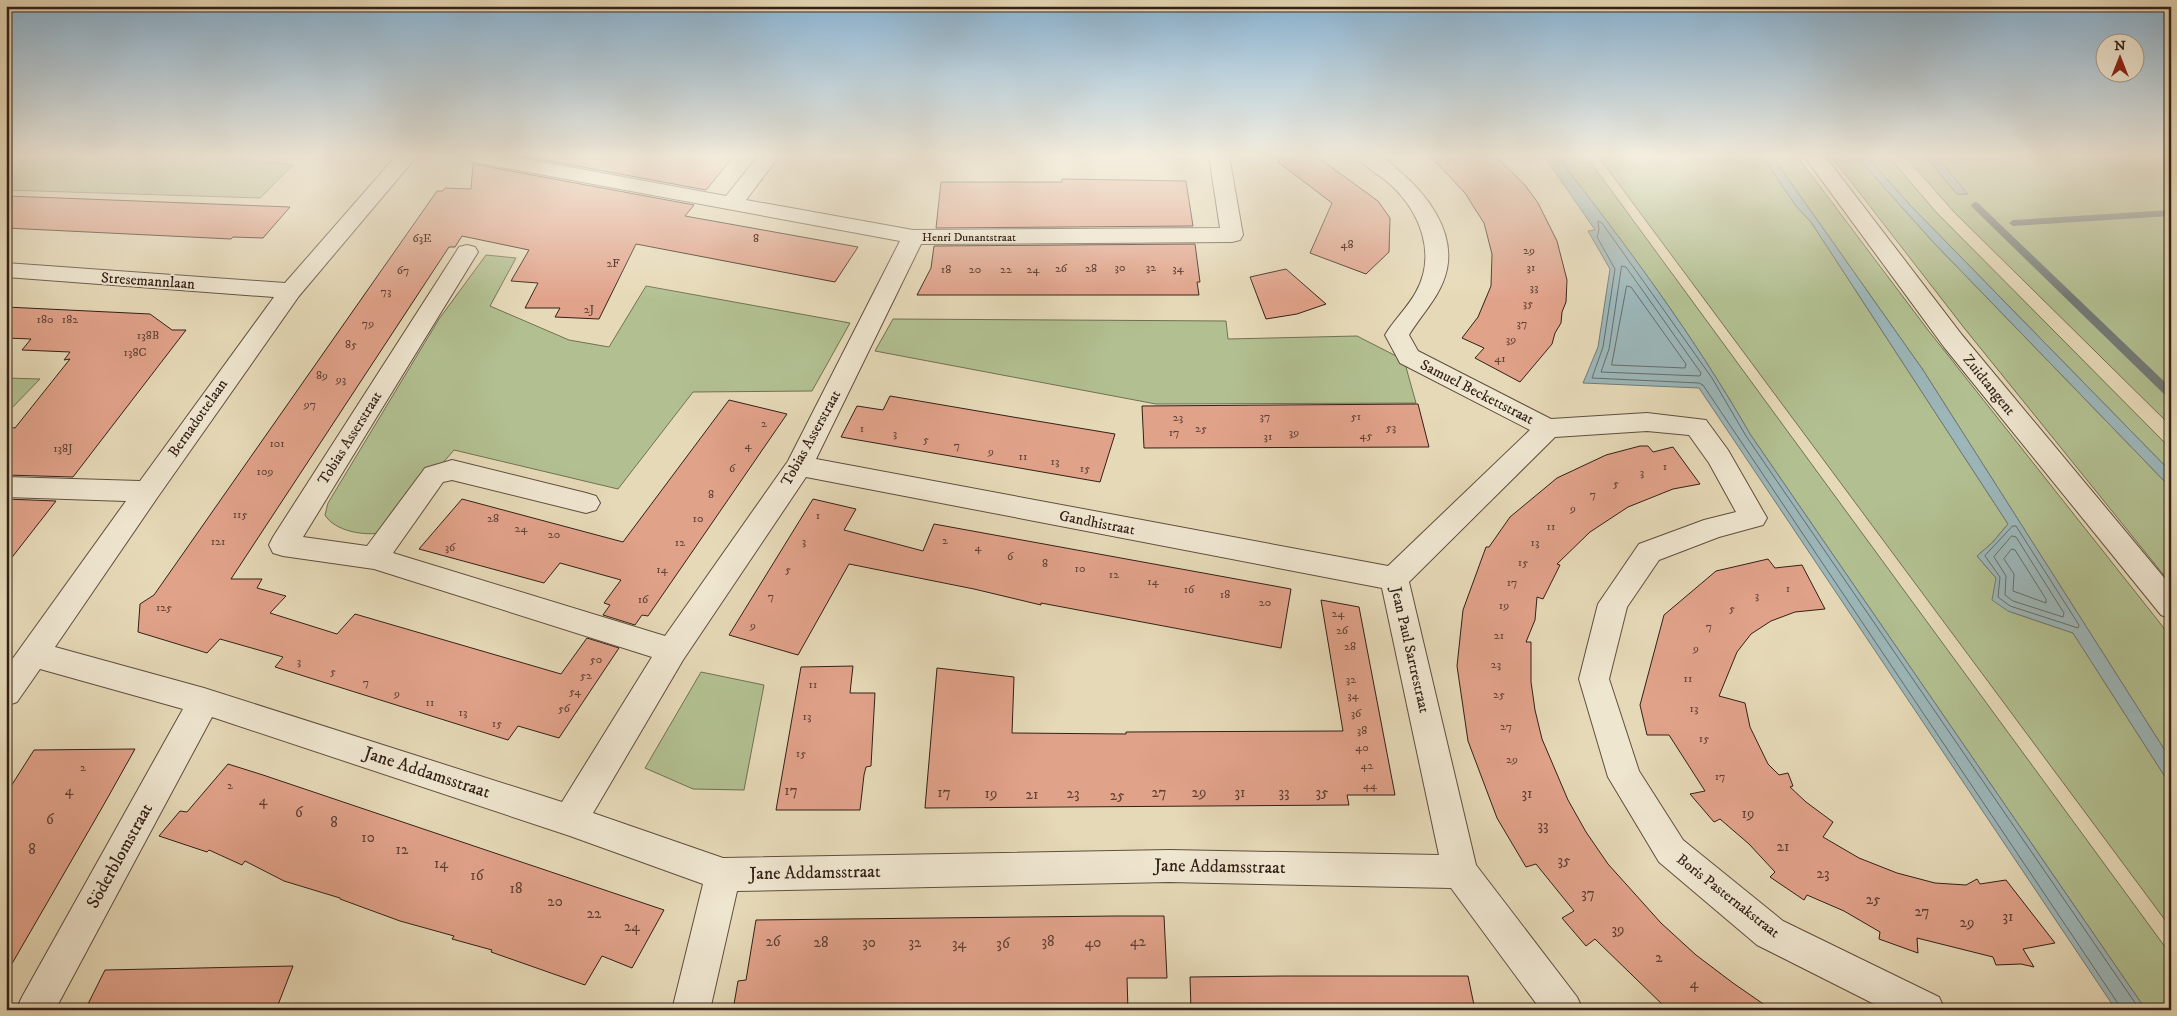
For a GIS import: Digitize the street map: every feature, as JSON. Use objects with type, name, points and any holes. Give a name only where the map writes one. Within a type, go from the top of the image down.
[{"type":"street","name":"Bernadottelaan","points":[[6,693],[146,491],[291,291],[367,203]]},
{"type":"street","name":"Henri Dunantstraat","points":[[734,203],[913,237],[1232,235],[1227,203]]},
{"type":"street","name":"Samuel Beckettstraat","points":[[1419,203],[1427,215],[1434,233],[1437,252],[1436,270],[1430,289],[1419,307],[1403,324],[1397,334],[1399,341],[1409,356],[1548,428]]},
{"type":"street","name":"Zuidtangent","points":[[1850,203],[1953,341],[2171,607]]},
{"type":"street","name":"Tobias Asserstraat","points":[[570,820],[672,652],[799,466],[913,237]]},
{"type":"street","name":"Tobias Asserstraat","points":[[467,252],[282,545],[374,558],[672,652]]},
{"type":"street","name":"Stresemannlaan","points":[[6,270],[291,291]]},
{"type":"street","name":"Boris Pasternakstraat","points":[[1548,428],[1647,422],[1697,427],[1719,457],[1753,518],[1714,528],[1649,552],[1613,604],[1594,679],[1624,777],[1671,851],[1770,933],[1926,1010]]},
{"type":"street","name":"Jean Paul Sartrestraat","points":[[1460,872],[1394,579],[1548,428]]},
{"type":"street","name":"Gandhistraat","points":[[799,466],[1394,579]]},
{"type":"street","points":[[374,558],[434,475],[443,472],[452,470],[586,503]]},
{"type":"street","points":[[6,487],[146,491]]},
{"type":"street","name":"Jane Addamsstraat","points":[[33,654],[204,701],[570,820],[724,875],[1169,866],[1460,872]]},
{"type":"street","name":"Söderblomstraat","points":[[36,1010],[204,701]]},
{"type":"street","points":[[1460,872],[1564,1010]]},
{"type":"street","points":[[691,1010],[724,875]]},
{"type":"green space","points":[[1593,203],[1621,203],[2171,955],[2171,1010],[2146,1010],[1750,434],[1683,326]]},
{"type":"green space","points":[[1633,203],[1794,203],[1811,222],[2008,524],[1992,543],[1977,556],[1996,578],[2008,611],[2073,633],[2171,786],[2171,928]]},
{"type":"green space","points":[[1805,203],[1833,203],[1928,330],[2171,637],[2171,760],[1923,370]]},
{"type":"green space","points":[[1868,203],[1899,203],[1934,243],[2171,488],[2171,584],[1965,329]]},
{"type":"green space","points":[[1909,203],[1929,203],[2171,449],[2171,472]]},
{"type":"green space","points":[[1946,203],[2171,203],[2171,426]]},
{"type":"green space","points":[[486,255],[516,258],[490,306],[569,340],[609,347],[646,286],[850,323],[812,391],[693,392],[618,489],[454,450],[383,532],[360,533],[335,525],[325,515],[328,503],[439,319]]},
{"type":"green space","points":[[893,319],[1226,321],[1228,339],[1357,336],[1404,360],[1416,403],[1156,404],[875,351]]},
{"type":"green space","points":[[6,378],[40,379],[6,414]]},
{"type":"green space","points":[[701,672],[764,685],[744,790],[693,789],[645,768]]},
{"type":"water","points":[[1577,203],[1593,203],[1683,326],[1750,434],[2146,1010],[2116,1010],[1699,388],[1583,383],[1598,347],[1610,269],[1588,231],[1595,230]]},
{"type":"water","points":[[1794,203],[1805,203],[1923,370],[2171,760],[2171,786],[2073,633],[2008,611],[1992,600],[1996,578],[1977,556],[1992,543],[2008,524],[1811,222]]},
{"type":"water","points":[[1899,203],[1909,203],[2171,472],[2171,488],[1934,243]]},
{"type":"building","points":[[6,203],[197,203],[290,207],[263,238],[233,237],[231,239],[6,228]]},
{"type":"building","points":[[428,203],[685,203],[694,205],[685,216],[858,247],[835,282],[636,244],[599,319],[555,317],[560,308],[525,308],[538,283],[511,281],[529,250],[462,236],[455,247],[449,247],[231,579],[262,579],[257,588],[286,596],[270,613],[337,634],[355,614],[561,674],[587,638],[619,648],[559,738],[518,726],[508,740],[275,667],[283,657],[220,639],[207,653],[138,632],[140,604],[154,595]]},
{"type":"building","points":[[939,203],[1189,203],[1193,226],[936,228]]},
{"type":"building","points":[[1332,203],[1380,203],[1390,218],[1389,252],[1366,274],[1310,253]]},
{"type":"building","points":[[1472,203],[1538,203],[1557,241],[1567,280],[1566,302],[1562,312],[1561,323],[1555,333],[1552,344],[1520,382],[1475,358],[1484,348],[1462,338],[1478,317],[1491,286],[1492,254],[1484,223]]},
{"type":"building","points":[[1195,244],[1200,282],[1197,282],[1199,295],[917,295],[931,268],[934,246]]},
{"type":"building","points":[[1286,269],[1326,304],[1297,314],[1266,319],[1250,277]]},
{"type":"building","points":[[6,307],[150,314],[172,330],[186,330],[73,477],[6,475],[6,427],[15,428],[70,359],[64,360],[70,352],[22,350],[31,339],[6,338]]},
{"type":"building","points":[[890,396],[1115,434],[1100,482],[841,437],[857,406],[883,410]]},
{"type":"building","points":[[729,400],[787,414],[648,616],[642,615],[635,625],[603,615],[610,605],[604,603],[621,580],[560,563],[544,583],[419,549],[462,499],[623,542]]},
{"type":"building","points":[[1418,404],[1429,447],[1144,448],[1142,406]]},
{"type":"building","points":[[1640,446],[1648,446],[1653,452],[1673,447],[1700,484],[1673,489],[1628,507],[1590,532],[1557,564],[1560,565],[1543,599],[1537,597],[1535,620],[1526,642],[1531,642],[1531,682],[1535,710],[1542,739],[1568,800],[1586,832],[1608,864],[1661,923],[1696,955],[1772,1010],[1668,1010],[1595,939],[1586,946],[1562,918],[1574,911],[1536,864],[1526,867],[1497,818],[1468,741],[1457,666],[1463,610],[1486,547],[1489,547],[1510,517],[1557,478],[1606,455]]},
{"type":"building","points":[[6,499],[56,501],[6,565]]},
{"type":"building","points":[[813,499],[856,509],[844,530],[923,551],[934,524],[1291,589],[1281,648],[1041,603],[1041,605],[974,589],[849,564],[798,655],[729,635]]},
{"type":"building","points":[[1768,559],[1775,568],[1802,565],[1825,609],[1795,612],[1771,621],[1751,634],[1737,652],[1719,696],[1745,703],[1750,727],[1768,764],[1779,775],[1788,773],[1793,786],[1790,787],[1806,802],[1833,822],[1823,837],[1859,858],[1897,873],[1935,883],[1966,885],[1977,879],[1980,884],[2006,880],[2055,943],[2023,949],[2034,967],[2021,964],[1996,965],[1993,957],[1917,938],[1918,953],[1879,939],[1880,932],[1844,911],[1807,895],[1804,900],[1770,877],[1775,872],[1749,844],[1720,819],[1714,822],[1690,794],[1705,791],[1669,735],[1647,735],[1640,705],[1664,615],[1716,571]]},
{"type":"building","points":[[1321,600],[1359,607],[1395,795],[1347,795],[1349,805],[925,808],[937,668],[1014,677],[1012,733],[1126,734],[1126,732],[1343,731]]},
{"type":"building","points":[[853,666],[850,693],[875,693],[871,766],[866,767],[864,775],[860,810],[776,810],[801,667]]},
{"type":"building","points":[[135,749],[6,974],[6,794],[34,750]]},
{"type":"building","points":[[228,764],[664,910],[632,968],[602,956],[585,985],[491,952],[492,950],[452,939],[454,936],[400,921],[340,898],[284,881],[245,861],[242,865],[209,850],[207,852],[159,836],[180,811],[187,812]]},
{"type":"building","points":[[1164,916],[1167,978],[1127,978],[1128,1010],[733,1010],[738,981],[746,980],[756,920]]},
{"type":"building","points":[[293,966],[276,1010],[85,1010],[105,970]]},
{"type":"building","points":[[1468,976],[1475,1010],[1191,1010],[1190,977]]},
{"type":"waterway","points":[[1975,205],[2171,394]]},
{"type":"waterway","points":[[2013,223],[2171,213]]}]
